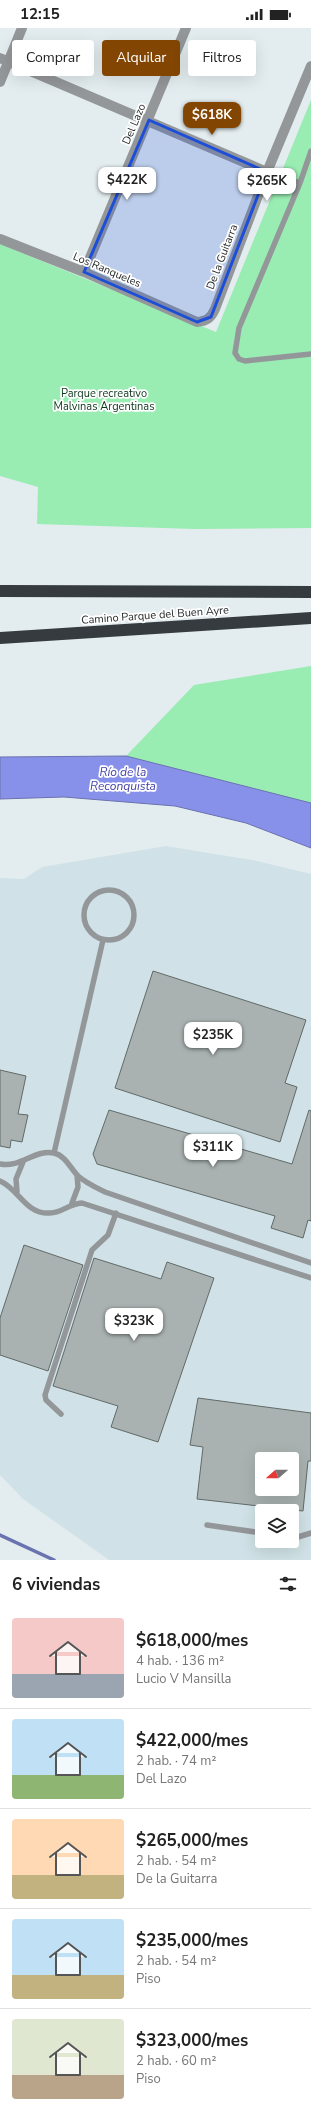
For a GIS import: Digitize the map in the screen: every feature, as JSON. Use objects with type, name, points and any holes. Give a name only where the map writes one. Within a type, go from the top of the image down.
[{"type":"highway","name":"Camino Parque del Buen Ayre","points":[[0,591],[311,592]]},
{"type":"highway","name":"Camino Parque del Buen Ayre","points":[[0,638],[311,618]]},
{"type":"street","points":[[0,82],[4,60],[22,28]]},
{"type":"street","name":"Del Lazo","points":[[84,272],[149,120],[186,28]]},
{"type":"street","points":[[4,60],[149,120],[267,172]]},
{"type":"street","name":"De la Guitarra","points":[[205,321],[211,317],[215,309],[267,172],[311,66]]},
{"type":"street","name":"Los Ranqueles","points":[[0,239],[84,272],[197,322],[205,321]]},
{"type":"lane","points":[[311,151],[300,183],[239,328],[235,353],[239,358],[245,360],[311,354]]},
{"type":"lane","points":[[267,172],[300,183]]},
{"type":"lane","points":[[115,891],[129,900],[133,908],[134,917],[127,932],[120,938],[103,940],[90,932],[84,917],[85,909],[88,902],[99,892],[115,891]]},
{"type":"lane","points":[[54,1153],[103,940]]},
{"type":"lane","points":[[0,1164],[23,1162],[42,1153],[54,1153],[62,1157],[77,1174],[91,1185],[105,1192],[311,1263]]},
{"type":"lane","points":[[17,1192],[16,1179],[23,1162]]},
{"type":"lane","points":[[72,1203],[78,1187],[77,1174]]},
{"type":"lane","points":[[0,1181],[17,1192],[24,1203],[42,1213],[51,1214],[72,1203],[82,1203],[311,1278]]},
{"type":"lane","points":[[60,1414],[46,1400],[45,1395],[92,1250],[108,1235],[116,1213]]},
{"type":"lane","points":[[207,1525],[255,1531]]},
{"type":"lane","points":[[299,1537],[311,1533]]},
{"type":"highlighted area","points":[[149,120],[267,172],[211,317],[197,322],[84,272]]},
{"type":"shaded area","points":[[166,846],[257,861],[311,874],[311,1560],[109,1560],[23,1499],[0,1475],[0,878],[24,879],[42,867]]},
{"type":"green space","name":"Parque recreativo Malvinas Argentinas","points":[[311,100],[311,528],[195,529],[37,524],[38,487],[0,476],[0,244],[216,332]]},
{"type":"green space","points":[[311,666],[311,803],[126,756],[194,685]]},
{"type":"water","name":"Río de la Reconquista","points":[[126,756],[311,803],[311,848],[246,823],[175,806],[64,797],[0,799],[0,757]]},
{"type":"building","points":[[153,971],[306,1020],[285,1083],[297,1087],[280,1142],[115,1088]]},
{"type":"building","points":[[0,1070],[26,1076],[18,1114],[28,1115],[22,1142],[11,1140],[10,1148],[0,1146]]},
{"type":"building","points":[[109,1110],[292,1164],[309,1110],[311,1111],[311,1221],[308,1220],[303,1238],[271,1228],[275,1216],[97,1164],[93,1154]]},
{"type":"building","points":[[24,1245],[83,1265],[48,1371],[0,1355],[0,1318]]},
{"type":"building","points":[[94,1258],[161,1279],[167,1262],[214,1278],[158,1442],[111,1427],[118,1406],[53,1386]]},
{"type":"building","points":[[198,1398],[311,1413],[311,1461],[308,1461],[303,1511],[299,1511],[299,1504],[255,1504],[255,1506],[197,1499],[203,1447],[190,1445]]},
{"type":"waterway","points":[[0,1535],[54,1560]]}]
